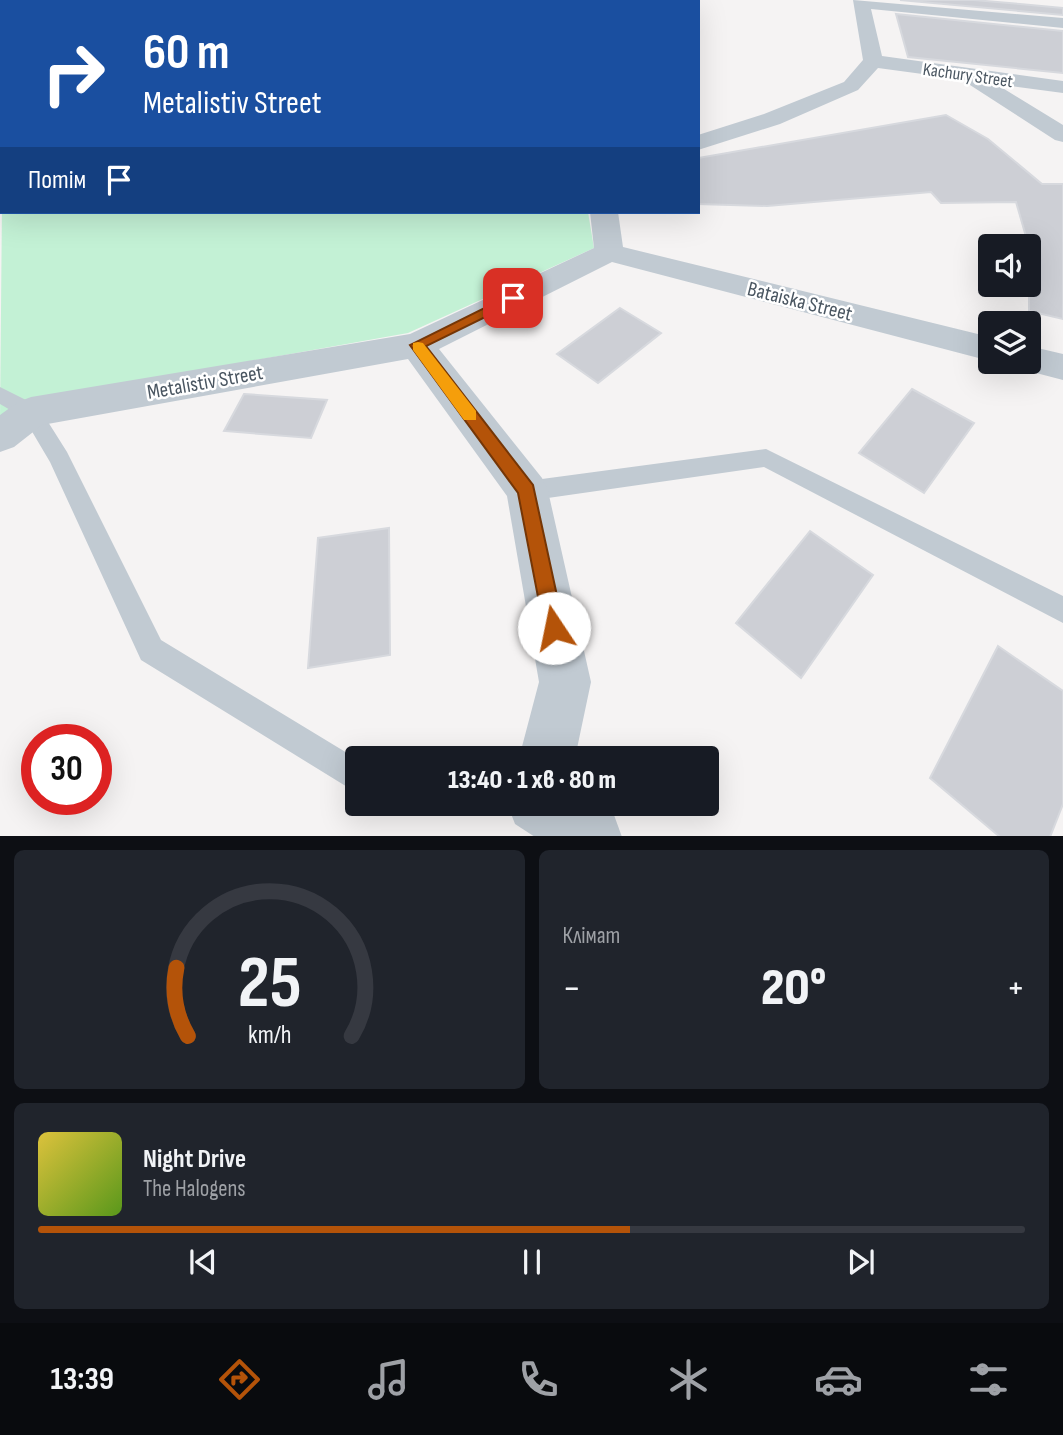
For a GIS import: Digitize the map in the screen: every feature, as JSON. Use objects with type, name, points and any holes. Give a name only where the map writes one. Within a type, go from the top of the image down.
[{"type":"street","points":[[700,142],[772,120],[851,86],[873,61],[861,2],[1063,23]]},
{"type":"street","name":"Kachury Street","points":[[873,61],[1063,88]]},
{"type":"street","points":[[969,76],[1063,135]]},
{"type":"street","points":[[604,214],[609,252]]},
{"type":"street","name":"Metalistiv Street","points":[[0,436],[31,412],[417,345],[609,252]]},
{"type":"street","name":"Bataiska Street","points":[[609,252],[978,346]]},
{"type":"street","points":[[417,345],[527,491],[565,682],[550,746]]},
{"type":"street","points":[[1041,362],[1063,367]]},
{"type":"street","points":[[530,836],[534,816]]},
{"type":"street","points":[[539,816],[543,836]]},
{"type":"street","points":[[558,816],[592,836]]},
{"type":"lane","points":[[0,395],[31,412],[59,458],[151,650],[345,770]]},
{"type":"lane","points":[[527,491],[766,457],[1063,610]]},
{"type":"green space","points":[[2,214],[588,214],[594,248],[408,333],[20,402],[0,418]]},
{"type":"building","points":[[900,0],[974,0],[1020,4],[1063,8],[1063,15]]},
{"type":"building","points":[[896,14],[1063,31],[1063,73],[908,57]]},
{"type":"building","points":[[946,115],[988,139],[1042,184],[1063,184],[1063,319],[1041,314],[1041,311],[1029,311],[1029,297],[1041,297],[1041,234],[1025,234],[1016,202],[941,203],[931,192],[767,206],[700,204],[700,158]]},
{"type":"building","points":[[620,308],[661,333],[598,383],[557,354]]},
{"type":"building","points":[[912,389],[974,423],[924,493],[859,453]]},
{"type":"building","points":[[244,394],[327,400],[311,438],[224,431]]},
{"type":"building","points":[[389,528],[390,655],[308,668],[318,538]]},
{"type":"building","points":[[810,531],[873,575],[801,678],[736,623]]},
{"type":"building","points":[[998,646],[1063,691],[1063,804],[1050,836],[999,836],[930,778]]},
{"type":"slow traffic","points":[[418,347],[470,415]]},
{"type":"route","points":[[513,298],[417,345],[527,491],[554,628]]}]
